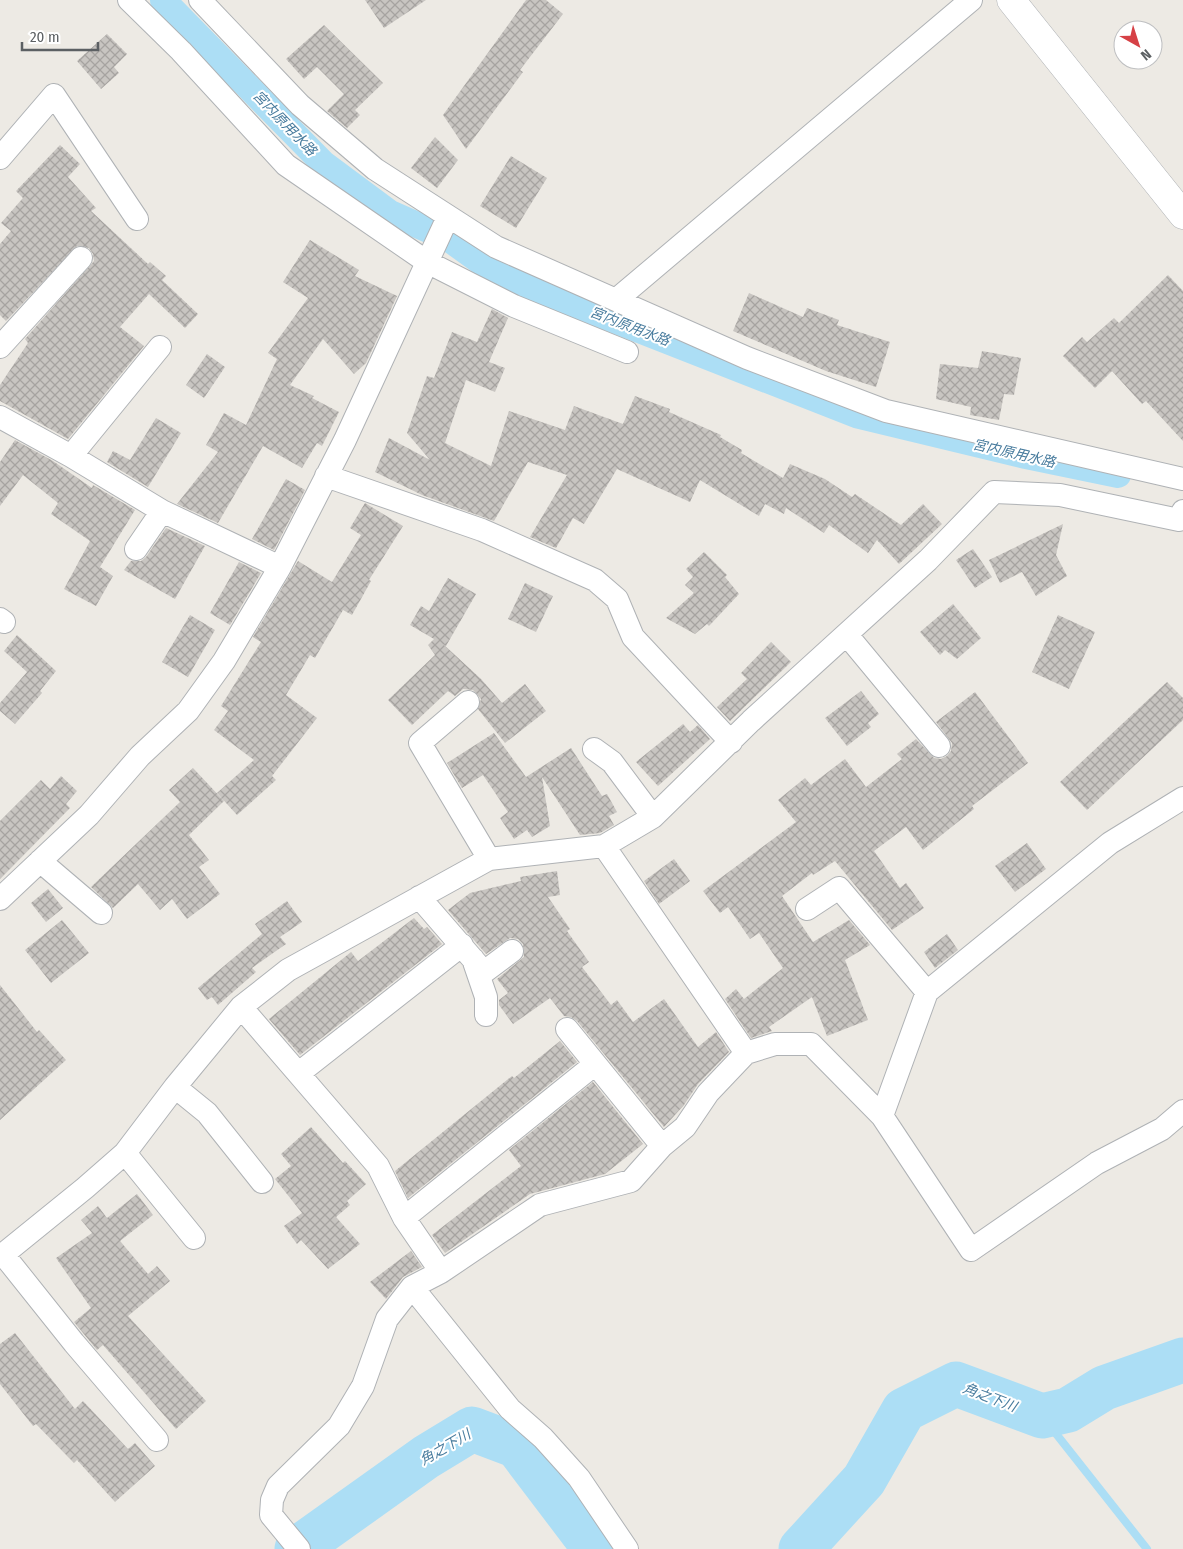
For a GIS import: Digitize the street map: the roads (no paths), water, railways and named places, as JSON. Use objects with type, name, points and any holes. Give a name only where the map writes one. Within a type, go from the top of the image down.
[{"type":"street","points":[[128,0],[181,51],[286,165],[427,261],[514,306],[627,352]]},
{"type":"street","points":[[200,0],[300,105],[375,169],[447,218],[496,247],[747,358],[886,410],[1183,479]]},
{"type":"street","points":[[616,300],[971,0]]},
{"type":"street","points":[[1011,0],[1183,215]]},
{"type":"street","points":[[0,158],[54,95],[137,219]]},
{"type":"street","points":[[0,899],[89,815],[140,756],[188,711],[224,661],[280,567],[326,476],[447,218]]},
{"type":"street","points":[[0,347],[81,258]]},
{"type":"street","points":[[71,456],[160,347]]},
{"type":"street","points":[[0,418],[71,456],[162,511],[280,567]]},
{"type":"street","points":[[326,476],[482,530],[595,580],[617,599],[633,637],[731,742]]},
{"type":"street","points":[[157,1440],[2,1255],[125,1153],[175,1087],[241,1008],[288,970],[489,859],[604,846],[653,817],[731,742],[928,560],[994,492],[1060,495],[1181,518]]},
{"type":"street","points":[[136,549],[162,511]]},
{"type":"street","points":[[847,635],[939,746]]},
{"type":"street","points":[[468,702],[420,743],[489,859]]},
{"type":"street","points":[[594,749],[612,762],[653,817]]},
{"type":"street","points":[[882,1116],[927,992],[1110,843],[1183,798]]},
{"type":"street","points":[[604,846],[746,1053]]},
{"type":"street","points":[[40,861],[101,913]]},
{"type":"street","points":[[806,909],[839,888],[927,992]]},
{"type":"street","points":[[419,897],[484,972],[512,951]]},
{"type":"street","points":[[467,951],[486,997],[486,1015]]},
{"type":"street","points":[[299,1073],[467,951]]},
{"type":"street","points":[[241,1008],[378,1166],[404,1218],[441,1272]]},
{"type":"street","points":[[567,1029],[594,1065],[662,1146]]},
{"type":"street","points":[[295,1543],[271,1515],[272,1500],[278,1486],[339,1426],[363,1386],[387,1319],[412,1287],[441,1272],[540,1206],[630,1181],[662,1146],[685,1127],[708,1093],[746,1053],[775,1044],[811,1044],[882,1116],[972,1250],[1097,1163],[1162,1129],[1183,1111]]},
{"type":"street","points":[[404,1218],[594,1065]]},
{"type":"street","points":[[175,1087],[206,1113],[262,1182]]},
{"type":"street","points":[[125,1153],[194,1238]]},
{"type":"street","points":[[412,1287],[510,1409],[542,1438],[579,1478],[627,1549]]},
{"type":"waterway","name":"宮内原用水路","points":[[163,0],[324,164],[390,213],[449,239],[499,275],[856,415],[1026,456],[1118,475]]},
{"type":"waterway","name":"角之下川","points":[[801,1549],[864,1480],[904,1410],[956,1384],[1042,1416],[1068,1410],[1104,1388],[1183,1360]]},
{"type":"waterway","points":[[1042,1416],[1147,1549]]},
{"type":"waterway","name":"角之下川","points":[[297,1549],[426,1457],[472,1429],[517,1446],[595,1549]]}]
